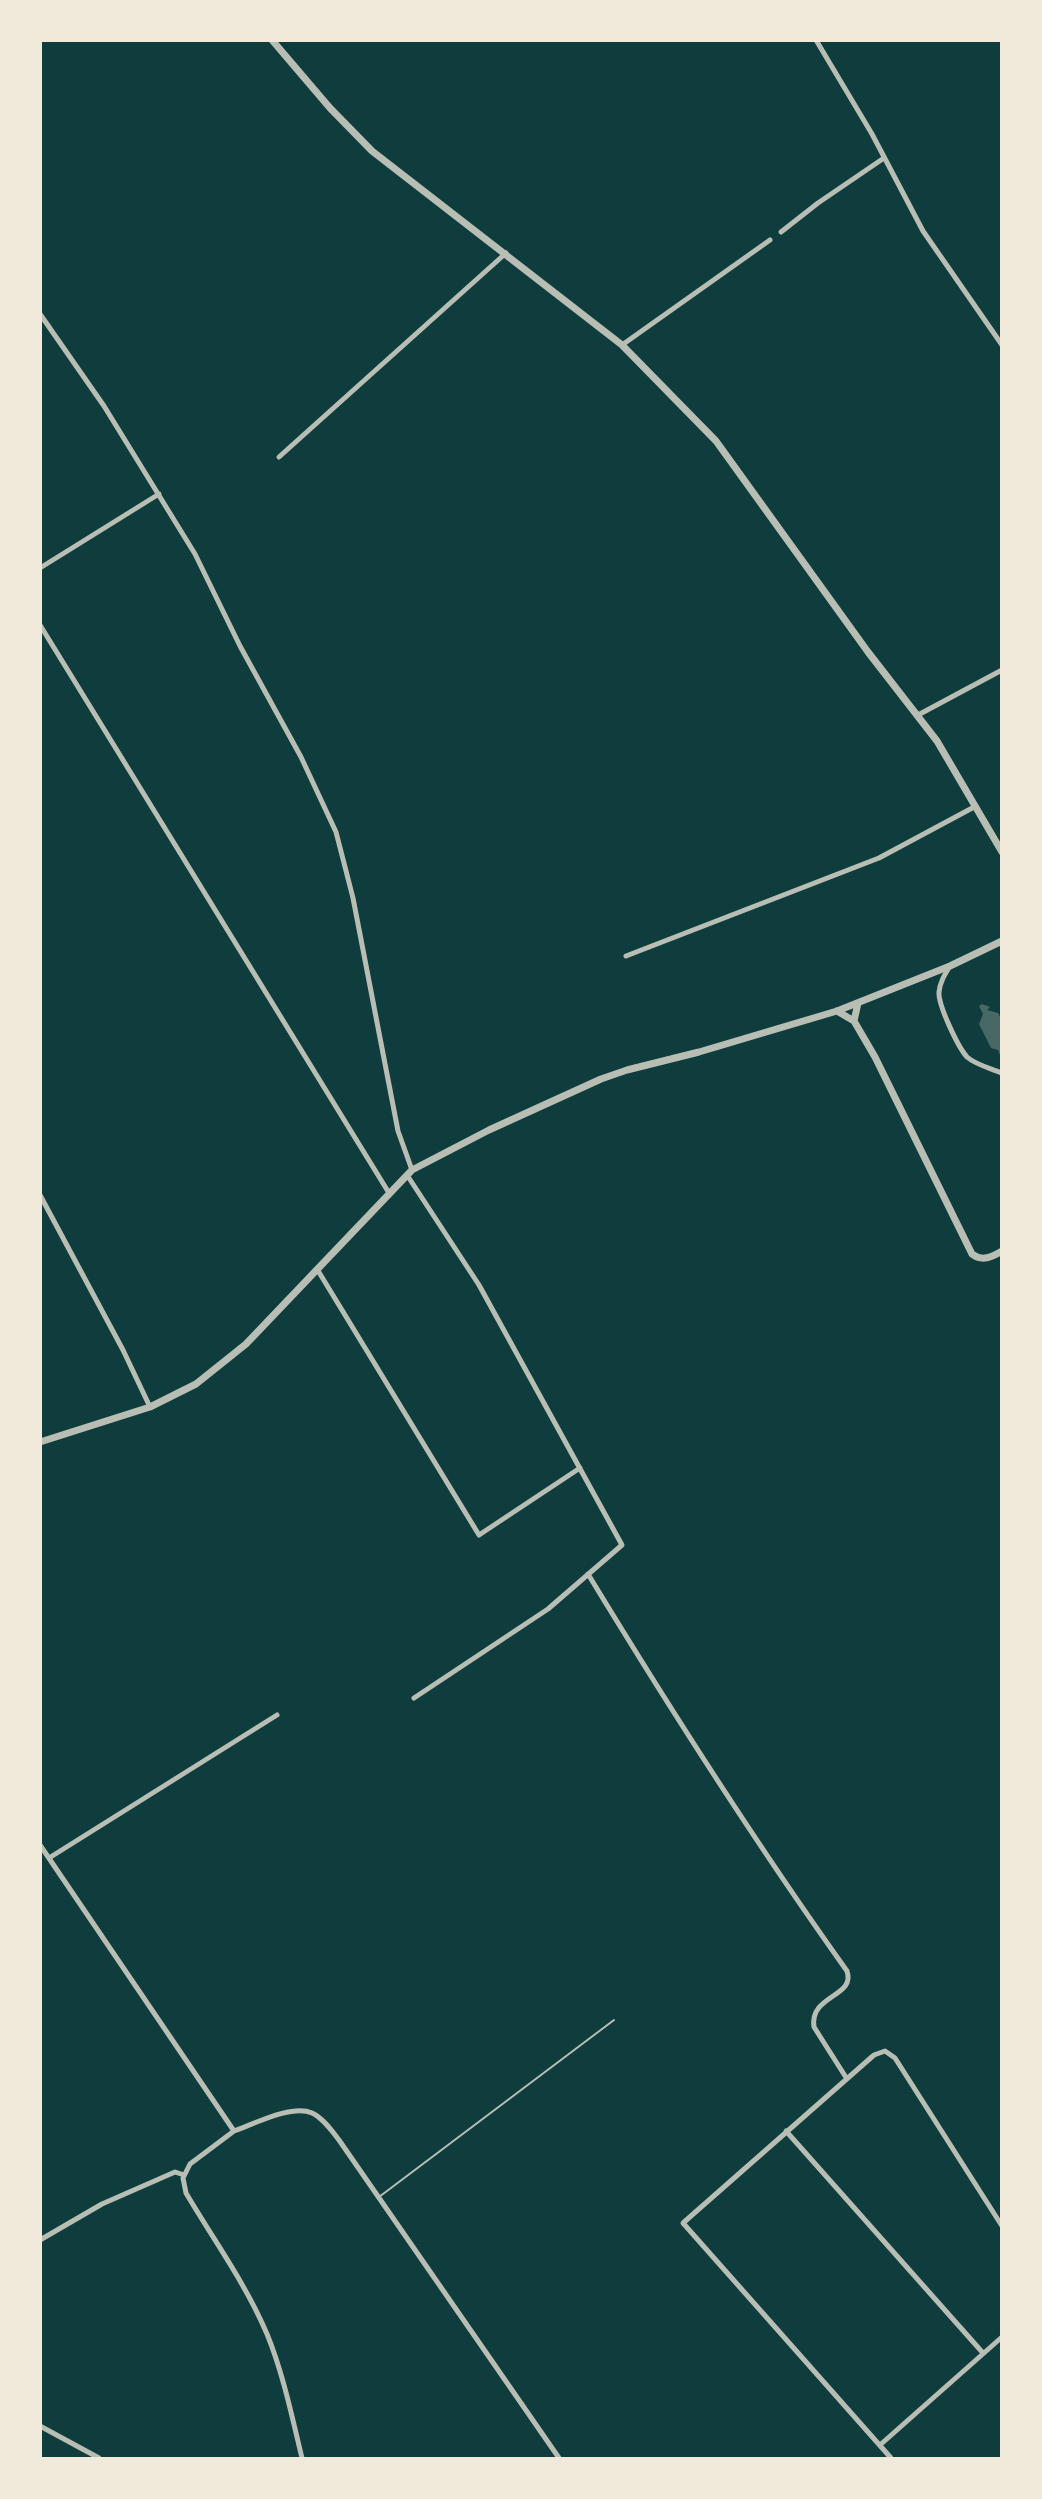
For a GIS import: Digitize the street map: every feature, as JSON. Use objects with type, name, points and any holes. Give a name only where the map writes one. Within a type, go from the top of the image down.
[{"type":"street","points":[[272,40],[365,145],[622,345],[716,441],[868,652],[937,741],[1002,852]]},
{"type":"street","points":[[816,40],[885,158],[923,231],[1002,345]]},
{"type":"street","points":[[781,232],[818,203],[885,158]]},
{"type":"street","points":[[622,345],[770,240]]},
{"type":"street","points":[[279,457],[506,253]]},
{"type":"street","points":[[40,314],[104,406],[195,554],[240,646],[301,757],[336,832],[353,898],[398,1131],[409,1172],[479,1285],[622,1545],[548,1609],[414,1698]]},
{"type":"street","points":[[40,568],[159,494]]},
{"type":"street","points":[[40,625],[389,1193]]},
{"type":"street","points":[[918,715],[1002,670]]},
{"type":"street","points":[[626,956],[879,858],[976,806]]},
{"type":"street","points":[[40,1442],[150,1407],[196,1384],[246,1344],[409,1172],[489,1130],[601,1079],[837,1011],[950,966],[1002,941]]},
{"type":"street","points":[[950,966],[941,982],[939,994],[951,1027],[966,1055],[979,1064],[1002,1072]]},
{"type":"street","points":[[854,1021],[858,1003]]},
{"type":"street","points":[[837,1011],[854,1021],[875,1057],[972,1254],[977,1258],[987,1258],[1002,1251]]},
{"type":"street","points":[[40,1194],[123,1350],[150,1407]]},
{"type":"street","points":[[317,1269],[479,1535],[580,1468]]},
{"type":"street","points":[[588,1574],[703,1760],[786,1885],[847,1971],[849,1977],[847,1984],[816,2009],[812,2017],[814,2027],[847,2079]]},
{"type":"street","points":[[49,1858],[277,1715]]},
{"type":"street","points":[[40,1845],[234,2131]]},
{"type":"street","points":[[891,2458],[683,2223],[847,2079],[878,2053],[885,2051],[893,2055],[1002,2226]]},
{"type":"street","points":[[302,2458],[285,2389],[267,2334],[250,2299],[186,2193],[184,2175],[190,2164],[234,2131],[290,2111],[300,2110],[312,2113],[321,2119],[339,2140],[559,2458]]},
{"type":"street","points":[[786,2131],[983,2353]]},
{"type":"street","points":[[40,2240],[102,2204],[176,2172],[184,2175]]},
{"type":"street","points":[[880,2445],[1002,2337]]},
{"type":"street","points":[[40,2426],[99,2458]]},
{"type":"lane","points":[[379,2197],[614,2020]]},
{"type":"building","points":[[982,1004],[990,1007],[987,1010],[998,1013],[1002,1020],[1002,1060],[998,1050],[991,1048],[979,1024],[983,1014],[979,1006]]}]
